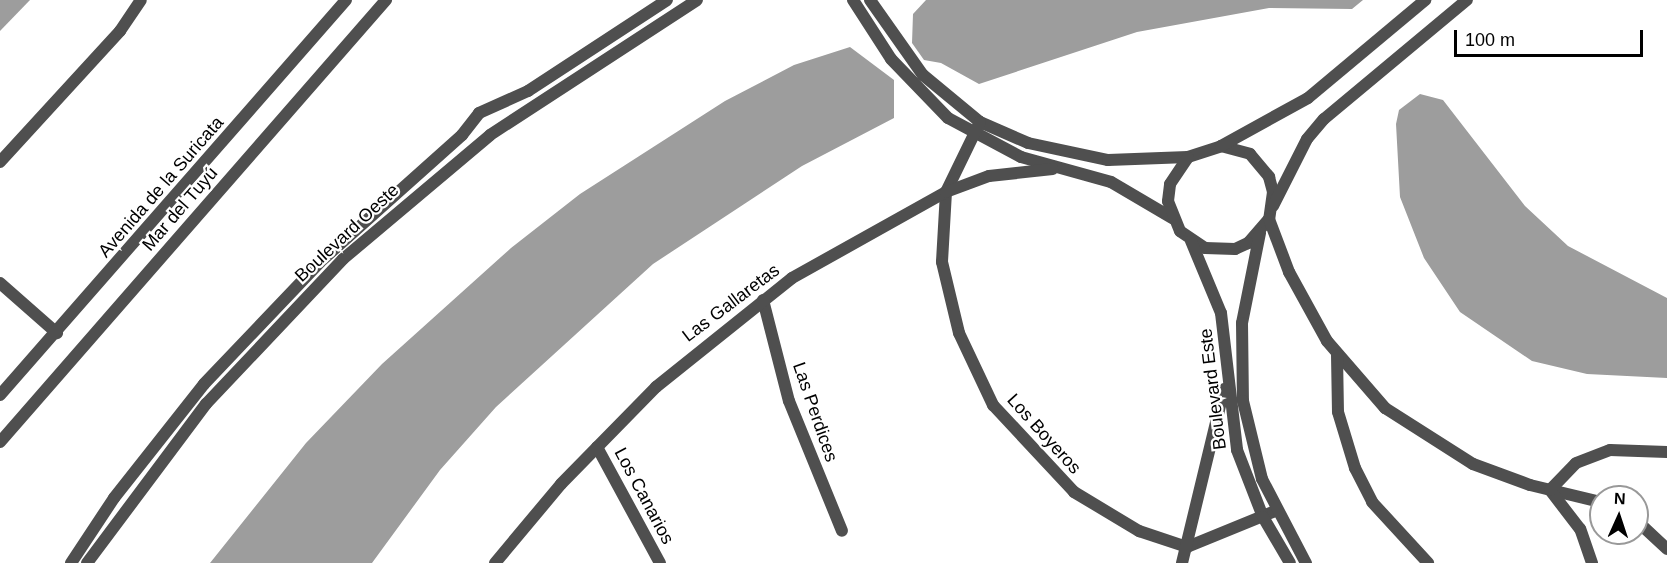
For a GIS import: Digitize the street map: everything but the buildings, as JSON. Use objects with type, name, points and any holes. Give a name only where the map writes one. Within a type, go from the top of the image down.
[{"type":"street","points":[[0,162],[120,31],[141,0]]},
{"type":"street","name":"Mar del Tuyú","points":[[0,442],[386,0]]},
{"type":"street","name":"Boulevard Oeste","points":[[87,563],[153,470],[271,333],[472,123],[497,105],[668,0]]},
{"type":"street","name":"Boulevard Oeste","points":[[71,563],[141,462],[261,323],[403,196],[505,124],[656,24],[697,0]]},
{"type":"street","points":[[853,0],[910,82],[973,133],[1053,169],[1111,182],[1172,218],[1191,241],[1220,250],[1234,249],[1260,233],[1307,139],[1324,119],[1467,0]]},
{"type":"street","points":[[870,0],[911,62],[980,122],[1028,143],[1085,158],[1188,157],[1221,146],[1308,98],[1425,0]]},
{"type":"street","name":"Avenida de la Suricata","points":[[0,395],[57,333],[342,2]]},
{"type":"street","points":[[648,12],[656,24]]},
{"type":"street","points":[[497,105],[507,114],[505,124]]},
{"type":"street","name":"Los Boyeros","points":[[980,122],[946,192],[942,262],[948,298],[993,405],[1074,492],[1139,531],[1187,547]]},
{"type":"street","points":[[472,123],[478,133],[490,135]]},
{"type":"street","points":[[1221,146],[1243,151],[1261,164],[1271,184],[1271,213],[1300,297],[1337,355],[1385,408],[1442,449],[1550,490],[1589,499]]},
{"type":"street","points":[[1172,218],[1170,184],[1188,157]]},
{"type":"street","name":"Las Gallaretas","points":[[495,563],[597,447],[702,346],[763,300],[840,248],[946,192],[988,176],[1053,169]]},
{"type":"street","name":"Boulevard Este","points":[[1260,233],[1244,299],[1241,378],[1254,453],[1275,511],[1306,563]]},
{"type":"street","name":"Boulevard Este","points":[[1191,241],[1221,313],[1226,380],[1237,450],[1263,517],[1290,563]]},
{"type":"street","points":[[0,283],[57,333]]},
{"type":"street","name":"Las Perdices","points":[[763,300],[789,401],[842,531]]},
{"type":"street","points":[[261,323],[271,333]]},
{"type":"street","points":[[1337,355],[1338,412],[1355,468],[1390,525],[1428,563]]},
{"type":"street","points":[[1182,563],[1226,380]]},
{"type":"street","name":"Los Canarios","points":[[597,447],[660,563]]},
{"type":"street","points":[[1550,490],[1576,463],[1610,450],[1667,452]]},
{"type":"street","points":[[141,462],[153,470]]},
{"type":"street","points":[[1550,490],[1580,529],[1592,563]]},
{"type":"street","points":[[1187,547],[1275,511]]},
{"type":"street","points":[[1649,532],[1667,549]]},
{"type":"shaded area","points":[[0,0],[30,0],[0,31]]},
{"type":"shaded area","points":[[926,0],[1363,0],[1352,9],[1269,8],[1137,32],[979,84],[941,63],[924,60],[912,43],[913,14]]},
{"type":"shaded area","points":[[850,47],[894,80],[894,118],[802,166],[653,264],[496,407],[440,470],[372,563],[210,563],[306,443],[382,364],[511,248],[580,194],[725,101],[794,65]]},
{"type":"shaded area","points":[[1420,94],[1443,100],[1525,206],[1568,246],[1667,298],[1667,378],[1587,374],[1532,361],[1460,312],[1424,258],[1400,197],[1396,124],[1399,110]]}]
